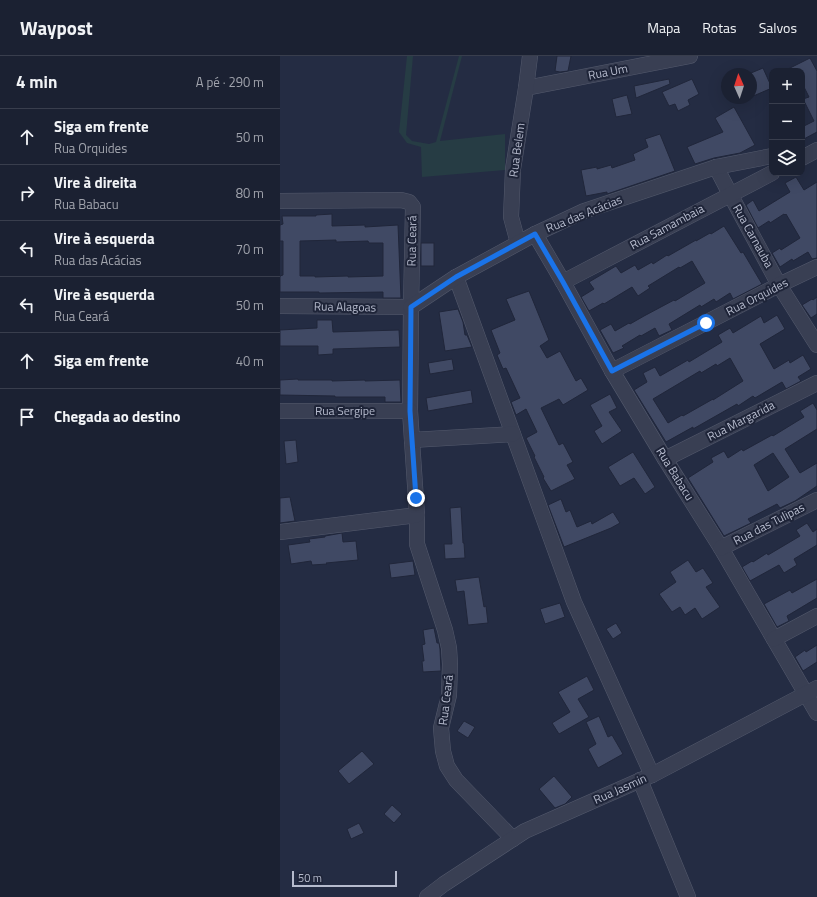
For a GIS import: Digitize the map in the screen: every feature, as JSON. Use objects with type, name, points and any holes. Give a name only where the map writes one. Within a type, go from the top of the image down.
[{"type":"street","name":"Rua Belem","points":[[518,243],[511,217],[513,169],[530,56]]},
{"type":"street","name":"Rua Um","points":[[526,88],[690,56]]},
{"type":"street","points":[[805,150],[817,149]]},
{"type":"street","points":[[805,156],[817,149]]},
{"type":"street","name":"Rua das Acácias","points":[[411,307],[456,277],[535,234],[584,211],[716,167],[769,157]]},
{"type":"street","name":"Rua Carnauba","points":[[716,167],[779,285],[817,346]]},
{"type":"street","name":"Rua Samambaia","points":[[563,282],[769,174]]},
{"type":"street","name":"Rua Ceará","points":[[280,201],[401,200],[409,202],[413,207],[410,411],[417,515],[417,544],[445,630],[449,648],[450,664],[448,695],[441,728],[443,751],[447,766],[456,780],[514,839]]},
{"type":"street","name":"Rua Babacu","points":[[535,234],[612,371],[721,548],[774,639],[811,691],[817,713]]},
{"type":"street","name":"Rua Orquides","points":[[612,371],[817,267]]},
{"type":"street","points":[[456,277],[574,602],[646,778],[688,897]]},
{"type":"street","name":"Rua Alagoas","points":[[280,306],[411,307]]},
{"type":"street","name":"Rua Margarida","points":[[666,459],[817,383]]},
{"type":"street","name":"Rua Sergipe","points":[[280,411],[410,411]]},
{"type":"street","points":[[412,440],[513,434]]},
{"type":"street","name":"Rua das Tulipas","points":[[721,548],[817,500]]},
{"type":"street","points":[[280,532],[417,515]]},
{"type":"street","points":[[774,639],[817,616]]},
{"type":"street","name":"Rua Jasmin","points":[[427,897],[444,884],[525,831],[646,778],[811,691]]},
{"type":"shaded area","points":[[407,56],[413,56],[406,135],[412,141],[429,144],[436,142],[459,56],[462,56],[440,141],[505,134],[505,170],[422,177],[421,147],[407,143],[399,132]]},
{"type":"building","points":[[557,56],[571,56],[568,71],[555,71]]},
{"type":"building","points":[[810,58],[817,71],[817,132],[805,138],[805,126],[814,121],[805,103],[805,98],[809,97],[805,89],[805,68],[790,68]]},
{"type":"building","points":[[763,68],[769,81],[769,89],[757,94],[757,70]]},
{"type":"building","points":[[669,79],[670,84],[636,98],[634,86]]},
{"type":"building","points":[[692,79],[699,94],[688,100],[690,105],[678,111],[675,104],[669,106],[662,92]]},
{"type":"building","points":[[627,95],[632,114],[616,117],[612,99]]},
{"type":"building","points":[[734,107],[755,145],[740,153],[714,158],[695,164],[687,147],[723,132],[715,118]]},
{"type":"building","points":[[660,134],[675,171],[607,194],[607,192],[586,196],[581,170],[597,167],[597,169],[611,165],[612,168],[635,160],[633,154],[648,147],[645,139]]},
{"type":"building","points":[[796,177],[804,190],[817,182],[817,258],[812,259],[808,252],[793,261],[792,259],[780,267],[772,253],[780,248],[781,250],[800,238],[786,214],[770,223],[769,221],[758,228],[746,205],[753,200],[759,211],[790,192],[785,183]]},
{"type":"building","points":[[332,214],[332,226],[365,225],[365,227],[398,225],[401,298],[383,298],[383,292],[280,292],[280,276],[283,275],[283,241],[280,241],[280,225],[283,224],[282,216]],"holes":[[[336,240],[336,242],[368,241],[369,243],[383,243],[383,276],[300,276],[300,241]]]},
{"type":"building","points":[[724,226],[741,253],[743,252],[762,284],[733,299],[730,293],[716,302],[714,299],[701,307],[700,305],[669,324],[672,330],[659,336],[655,328],[641,336],[640,335],[622,346],[624,348],[613,353],[600,330],[611,324],[615,331],[674,300],[675,301],[705,283],[692,261],[680,268],[679,267],[648,286],[650,288],[638,296],[632,287],[589,311],[581,297],[594,289],[589,282],[616,266],[621,273],[635,265],[638,270],[652,262],[653,264],[667,255],[668,256]]},
{"type":"building","points":[[421,243],[434,243],[434,266],[421,266]]},
{"type":"building","points":[[529,291],[549,340],[540,346],[547,358],[560,351],[576,381],[581,378],[588,390],[563,405],[559,399],[541,408],[559,445],[563,443],[573,462],[567,465],[575,479],[551,491],[543,478],[544,477],[526,438],[537,432],[526,409],[516,415],[511,402],[520,398],[506,368],[503,369],[497,355],[500,353],[491,330],[515,320],[506,299]]},
{"type":"building","points":[[817,297],[817,314],[811,318],[802,305]]},
{"type":"building","points":[[458,309],[463,322],[465,335],[467,335],[472,347],[445,351],[439,312]]},
{"type":"building","points":[[777,315],[785,329],[760,344],[774,369],[789,360],[790,363],[803,355],[811,369],[798,377],[801,381],[786,389],[782,382],[755,398],[753,396],[738,406],[737,404],[693,429],[693,427],[666,442],[634,390],[647,382],[643,373],[655,367],[660,376],[688,360],[689,362],[722,342],[718,335],[730,328],[733,333],[761,316],[764,323]],"holes":[[[730,358],[743,381],[713,400],[668,423],[653,399],[700,371],[701,373]]]},
{"type":"building","points":[[317,320],[332,320],[333,332],[399,330],[400,347],[333,349],[333,354],[318,355],[318,346],[280,346],[280,330],[317,328]]},
{"type":"building","points":[[452,359],[454,370],[430,374],[428,363]]},
{"type":"building","points":[[298,379],[332,381],[400,380],[401,402],[385,402],[385,397],[280,395],[280,380]]},
{"type":"building","points":[[471,390],[473,403],[428,411],[426,398]]},
{"type":"building","points":[[610,394],[617,408],[609,412],[622,431],[602,444],[594,431],[602,426],[590,405]]},
{"type":"building","points":[[813,403],[817,410],[817,429],[785,449],[800,473],[817,463],[817,486],[795,501],[780,508],[777,504],[748,519],[751,523],[724,536],[688,478],[713,462],[711,458],[724,451],[728,458],[742,449],[743,451],[772,435],[773,436],[804,417],[800,411]],"holes":[[[773,453],[789,477],[768,491],[754,465]]]},
{"type":"building","points":[[296,440],[298,462],[286,464],[284,441]]},
{"type":"building","points":[[633,452],[655,487],[645,494],[634,478],[620,486],[608,467]]},
{"type":"building","points":[[290,497],[295,521],[280,523],[280,498]]},
{"type":"building","points":[[561,499],[566,512],[570,510],[577,527],[591,521],[592,524],[613,512],[620,523],[564,547],[548,505]]},
{"type":"building","points":[[461,507],[465,558],[445,559],[444,544],[452,544],[450,508]]},
{"type":"building","points":[[807,523],[813,532],[817,529],[817,545],[794,559],[797,565],[784,573],[779,565],[750,581],[742,567],[767,553],[768,555],[800,536],[796,530]]},
{"type":"building","points":[[342,533],[343,542],[356,541],[358,560],[312,565],[311,561],[291,564],[288,545],[310,542],[309,539]]},
{"type":"building","points":[[688,560],[696,572],[703,568],[713,583],[706,587],[720,607],[702,619],[695,608],[685,615],[680,607],[672,612],[659,594],[676,582],[670,572]]},
{"type":"building","points":[[413,561],[415,575],[391,578],[389,564]]},
{"type":"building","points":[[479,577],[484,607],[486,606],[488,623],[468,625],[464,591],[457,592],[455,580]]},
{"type":"building","points":[[817,579],[817,598],[787,616],[789,621],[777,627],[764,604],[790,590],[792,593]]},
{"type":"building","points":[[560,603],[565,617],[545,624],[540,609]]},
{"type":"building","points":[[616,623],[622,633],[613,639],[606,629]]},
{"type":"building","points":[[434,628],[437,643],[439,643],[440,649],[441,671],[423,672],[422,661],[424,661],[422,645],[425,644],[423,630]]},
{"type":"building","points":[[817,645],[817,662],[803,671],[795,657],[805,650],[806,652]]},
{"type":"building","points":[[587,676],[594,690],[578,699],[589,717],[559,734],[552,723],[570,712],[558,692]]},
{"type":"building","points":[[599,716],[608,737],[612,735],[623,754],[598,768],[588,749],[596,744],[586,722]]},
{"type":"building","points":[[464,721],[475,727],[468,738],[457,731]]},
{"type":"building","points":[[362,751],[374,764],[349,784],[338,771]]},
{"type":"building","points":[[554,776],[572,797],[565,804],[555,808],[539,789]]},
{"type":"building","points":[[392,805],[402,814],[394,823],[384,814]]},
{"type":"building","points":[[359,823],[364,833],[351,839],[347,829]]},
{"type":"route","points":[[416,498],[410,411],[411,307],[456,277],[535,234],[612,371],[706,323]]}]
